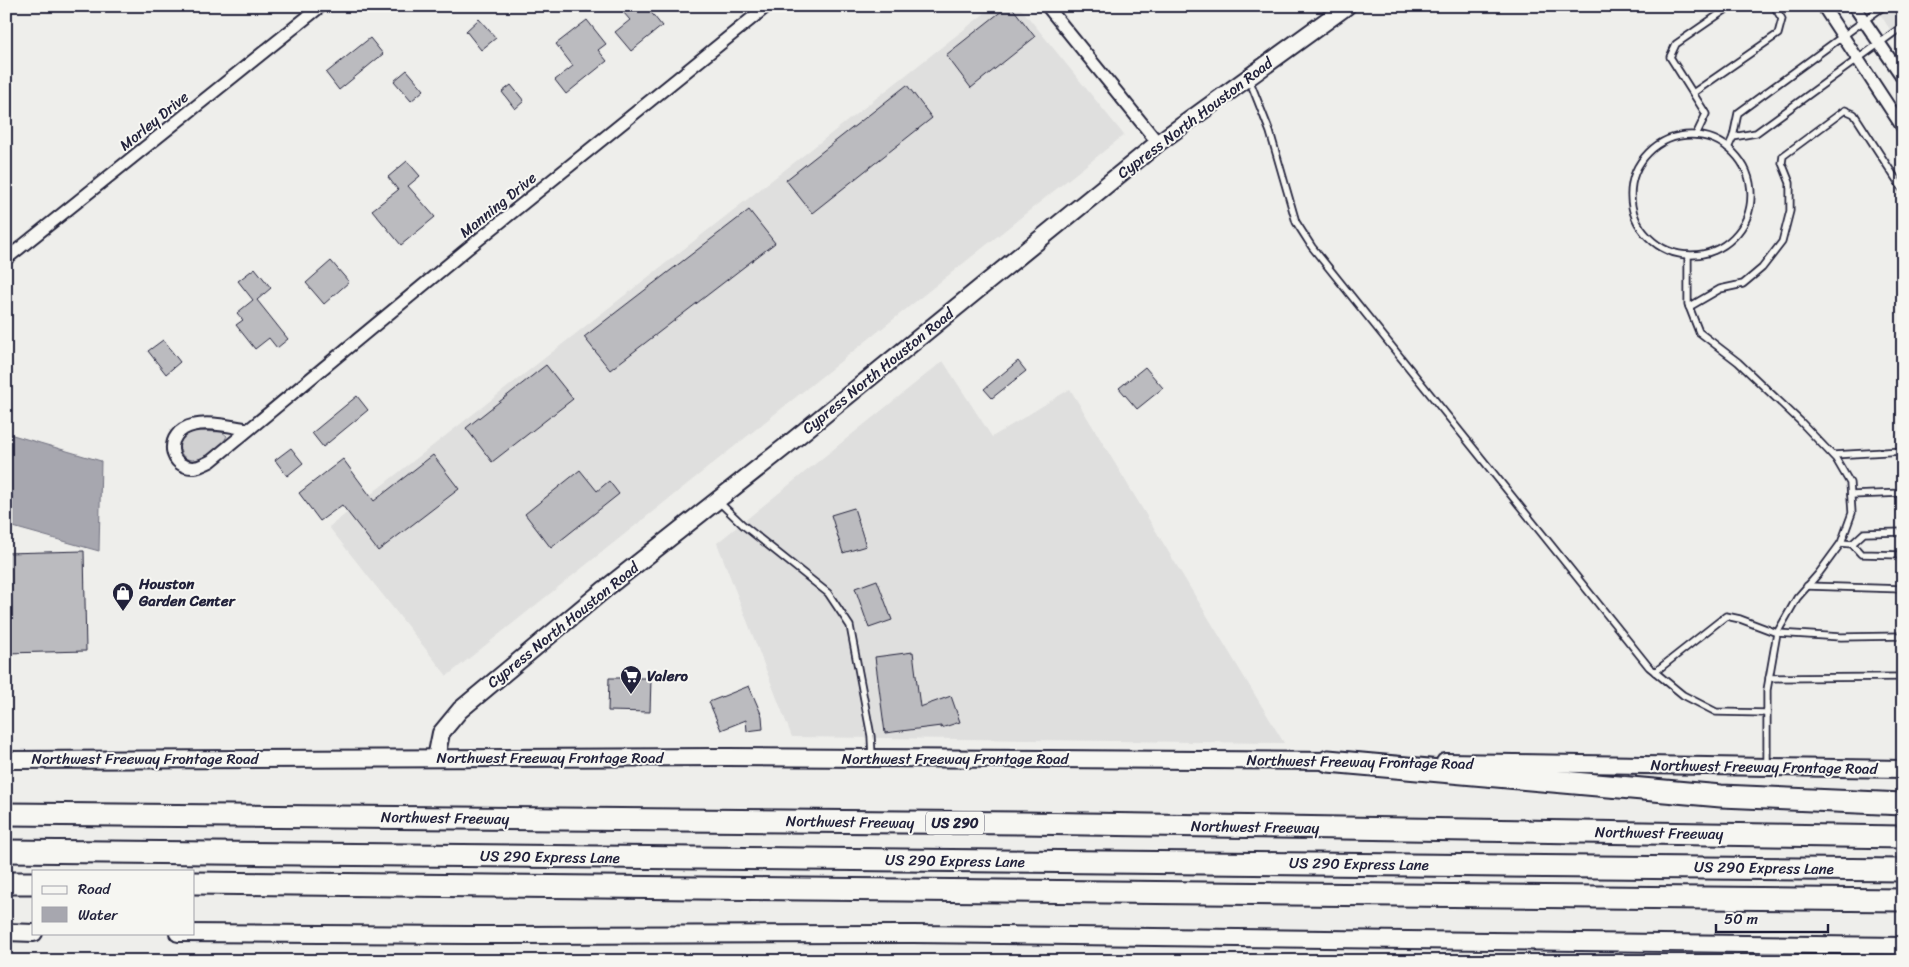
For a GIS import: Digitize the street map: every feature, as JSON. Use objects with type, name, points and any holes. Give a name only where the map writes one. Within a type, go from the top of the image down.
[{"type":"highway","points":[[1328,761],[1721,796],[1903,804]]},
{"type":"highway","name":"Northwest Freeway","points":[[6,814],[1003,823],[1903,837]]},
{"type":"highway","name":"US 290 Express Lane","points":[[6,852],[1903,870]]},
{"type":"highway","points":[[6,882],[32,883]]},
{"type":"highway","points":[[195,883],[1903,900]]},
{"type":"main road","name":"Cypress North Houston Road","points":[[436,758],[441,733],[460,710],[605,590],[1158,143],[1347,6]]},
{"type":"main road","name":"Northwest Freeway Frontage Road","points":[[6,760],[436,758],[1328,761],[1903,769]]},
{"type":"main road","points":[[6,932],[32,933]]},
{"type":"main road","points":[[195,933],[467,935],[922,934],[1903,946]]},
{"type":"street","name":"Morley Drive","points":[[6,259],[321,6]]},
{"type":"street","name":"Manning Drive","points":[[248,429],[207,424],[193,425],[179,431],[172,441],[173,456],[182,465],[196,468],[211,461],[767,6]]},
{"type":"street","points":[[1047,6],[1158,143]]},
{"type":"street","points":[[1823,6],[1903,128]]},
{"type":"street","points":[[1854,6],[1903,78]]},
{"type":"lane","points":[[1696,135],[1706,114],[1670,57],[1676,44],[1731,6]]},
{"type":"lane","points":[[1693,93],[1778,34],[1782,19],[1774,6]]},
{"type":"lane","points":[[1728,148],[1733,137],[1738,113],[1884,6]]},
{"type":"lane","points":[[1733,137],[1756,133],[1903,26]]},
{"type":"lane","points":[[1248,77],[1270,132],[1296,222],[1312,247],[1649,667],[1683,695],[1716,712],[1767,713]]},
{"type":"lane","points":[[1689,307],[1720,289],[1743,284],[1762,268],[1782,242],[1790,211],[1790,183],[1782,163],[1783,156],[1845,110],[1854,114],[1903,190]]},
{"type":"lane","points":[[1696,135],[1715,140],[1728,148],[1744,166],[1750,184],[1751,204],[1745,223],[1733,238],[1716,250],[1697,255],[1677,254],[1659,246],[1644,233],[1634,216],[1631,196],[1634,177],[1643,159],[1658,145],[1676,137],[1696,135]]},
{"type":"lane","points":[[1688,254],[1688,304],[1699,332],[1738,362],[1800,421],[1833,456],[1850,483],[1852,513],[1841,543],[1797,598],[1777,634],[1767,690],[1767,767]]},
{"type":"lane","points":[[1833,456],[1903,452]]},
{"type":"lane","points":[[1851,495],[1903,493]]},
{"type":"lane","points":[[718,500],[742,525],[828,592],[850,626],[871,736],[872,759]]},
{"type":"lane","points":[[1852,544],[1864,532],[1903,532]]},
{"type":"lane","points":[[1841,543],[1852,544],[1861,554],[1903,555]]},
{"type":"lane","points":[[1807,586],[1903,588]]},
{"type":"lane","points":[[1655,672],[1726,616],[1740,619],[1777,634],[1841,637],[1903,636]]},
{"type":"lane","points":[[1769,678],[1903,678]]},
{"type":"shaded area","points":[[994,6],[1019,6],[1124,135],[447,676],[329,527]]},
{"type":"shaded area","points":[[1875,6],[1903,6],[1903,50]]},
{"type":"shaded area","points":[[943,361],[992,437],[1070,389],[1284,743],[792,737],[717,543]]},
{"type":"shaded area","points":[[195,431],[222,432],[227,436],[208,455],[193,460],[186,458],[181,453],[179,443],[184,436]]},
{"type":"water","points":[[6,433],[101,461],[99,551],[6,525]]},
{"type":"building","points":[[631,6],[646,6],[662,26],[631,51],[615,32],[630,20],[623,12]]},
{"type":"building","points":[[1008,6],[1011,6],[1035,37],[971,88],[946,55]]},
{"type":"building","points":[[479,19],[496,38],[481,50],[466,31]]},
{"type":"building","points":[[587,20],[606,44],[598,50],[607,61],[566,94],[555,80],[573,66],[556,44]]},
{"type":"building","points":[[370,38],[383,54],[339,90],[326,73]]},
{"type":"building","points":[[407,70],[424,90],[411,101],[394,81]]},
{"type":"building","points":[[511,85],[524,101],[515,109],[502,92]]},
{"type":"building","points":[[907,85],[932,118],[812,213],[786,180]]},
{"type":"building","points":[[407,161],[420,176],[408,186],[435,217],[401,245],[372,210],[398,190],[388,177]]},
{"type":"building","points":[[749,210],[775,243],[610,370],[584,337]]},
{"type":"building","points":[[331,261],[349,282],[324,304],[306,283]]},
{"type":"building","points":[[255,268],[271,288],[257,300],[288,339],[277,348],[269,338],[255,349],[236,325],[243,320],[237,313],[253,300],[238,281]]},
{"type":"building","points":[[163,340],[180,362],[166,374],[148,351]]},
{"type":"building","points":[[1018,361],[1026,371],[992,398],[984,389]]},
{"type":"building","points":[[546,365],[573,399],[492,462],[466,428]]},
{"type":"building","points":[[1145,367],[1163,388],[1137,409],[1119,388]]},
{"type":"building","points":[[357,396],[368,410],[323,447],[312,433]]},
{"type":"building","points":[[291,448],[303,463],[287,476],[275,460]]},
{"type":"building","points":[[433,455],[459,489],[378,551],[342,505],[320,521],[299,493],[343,459],[374,501]]},
{"type":"building","points":[[580,470],[597,491],[609,481],[619,494],[551,548],[525,514]]},
{"type":"building","points":[[854,508],[866,546],[843,553],[831,515]]},
{"type":"building","points":[[84,551],[86,651],[6,653],[6,553]]},
{"type":"building","points":[[877,580],[892,620],[869,628],[855,588]]},
{"type":"building","points":[[913,652],[920,707],[951,696],[960,722],[941,728],[941,726],[885,733],[875,657]]},
{"type":"building","points":[[609,678],[651,678],[650,712],[608,711]]},
{"type":"building","points":[[749,686],[762,716],[763,729],[747,731],[746,720],[721,730],[709,702]]},
{"type":"place","name":"Houston Garden Center","points":[[123,612]]},
{"type":"place","name":"Valero","points":[[631,695]]}]
